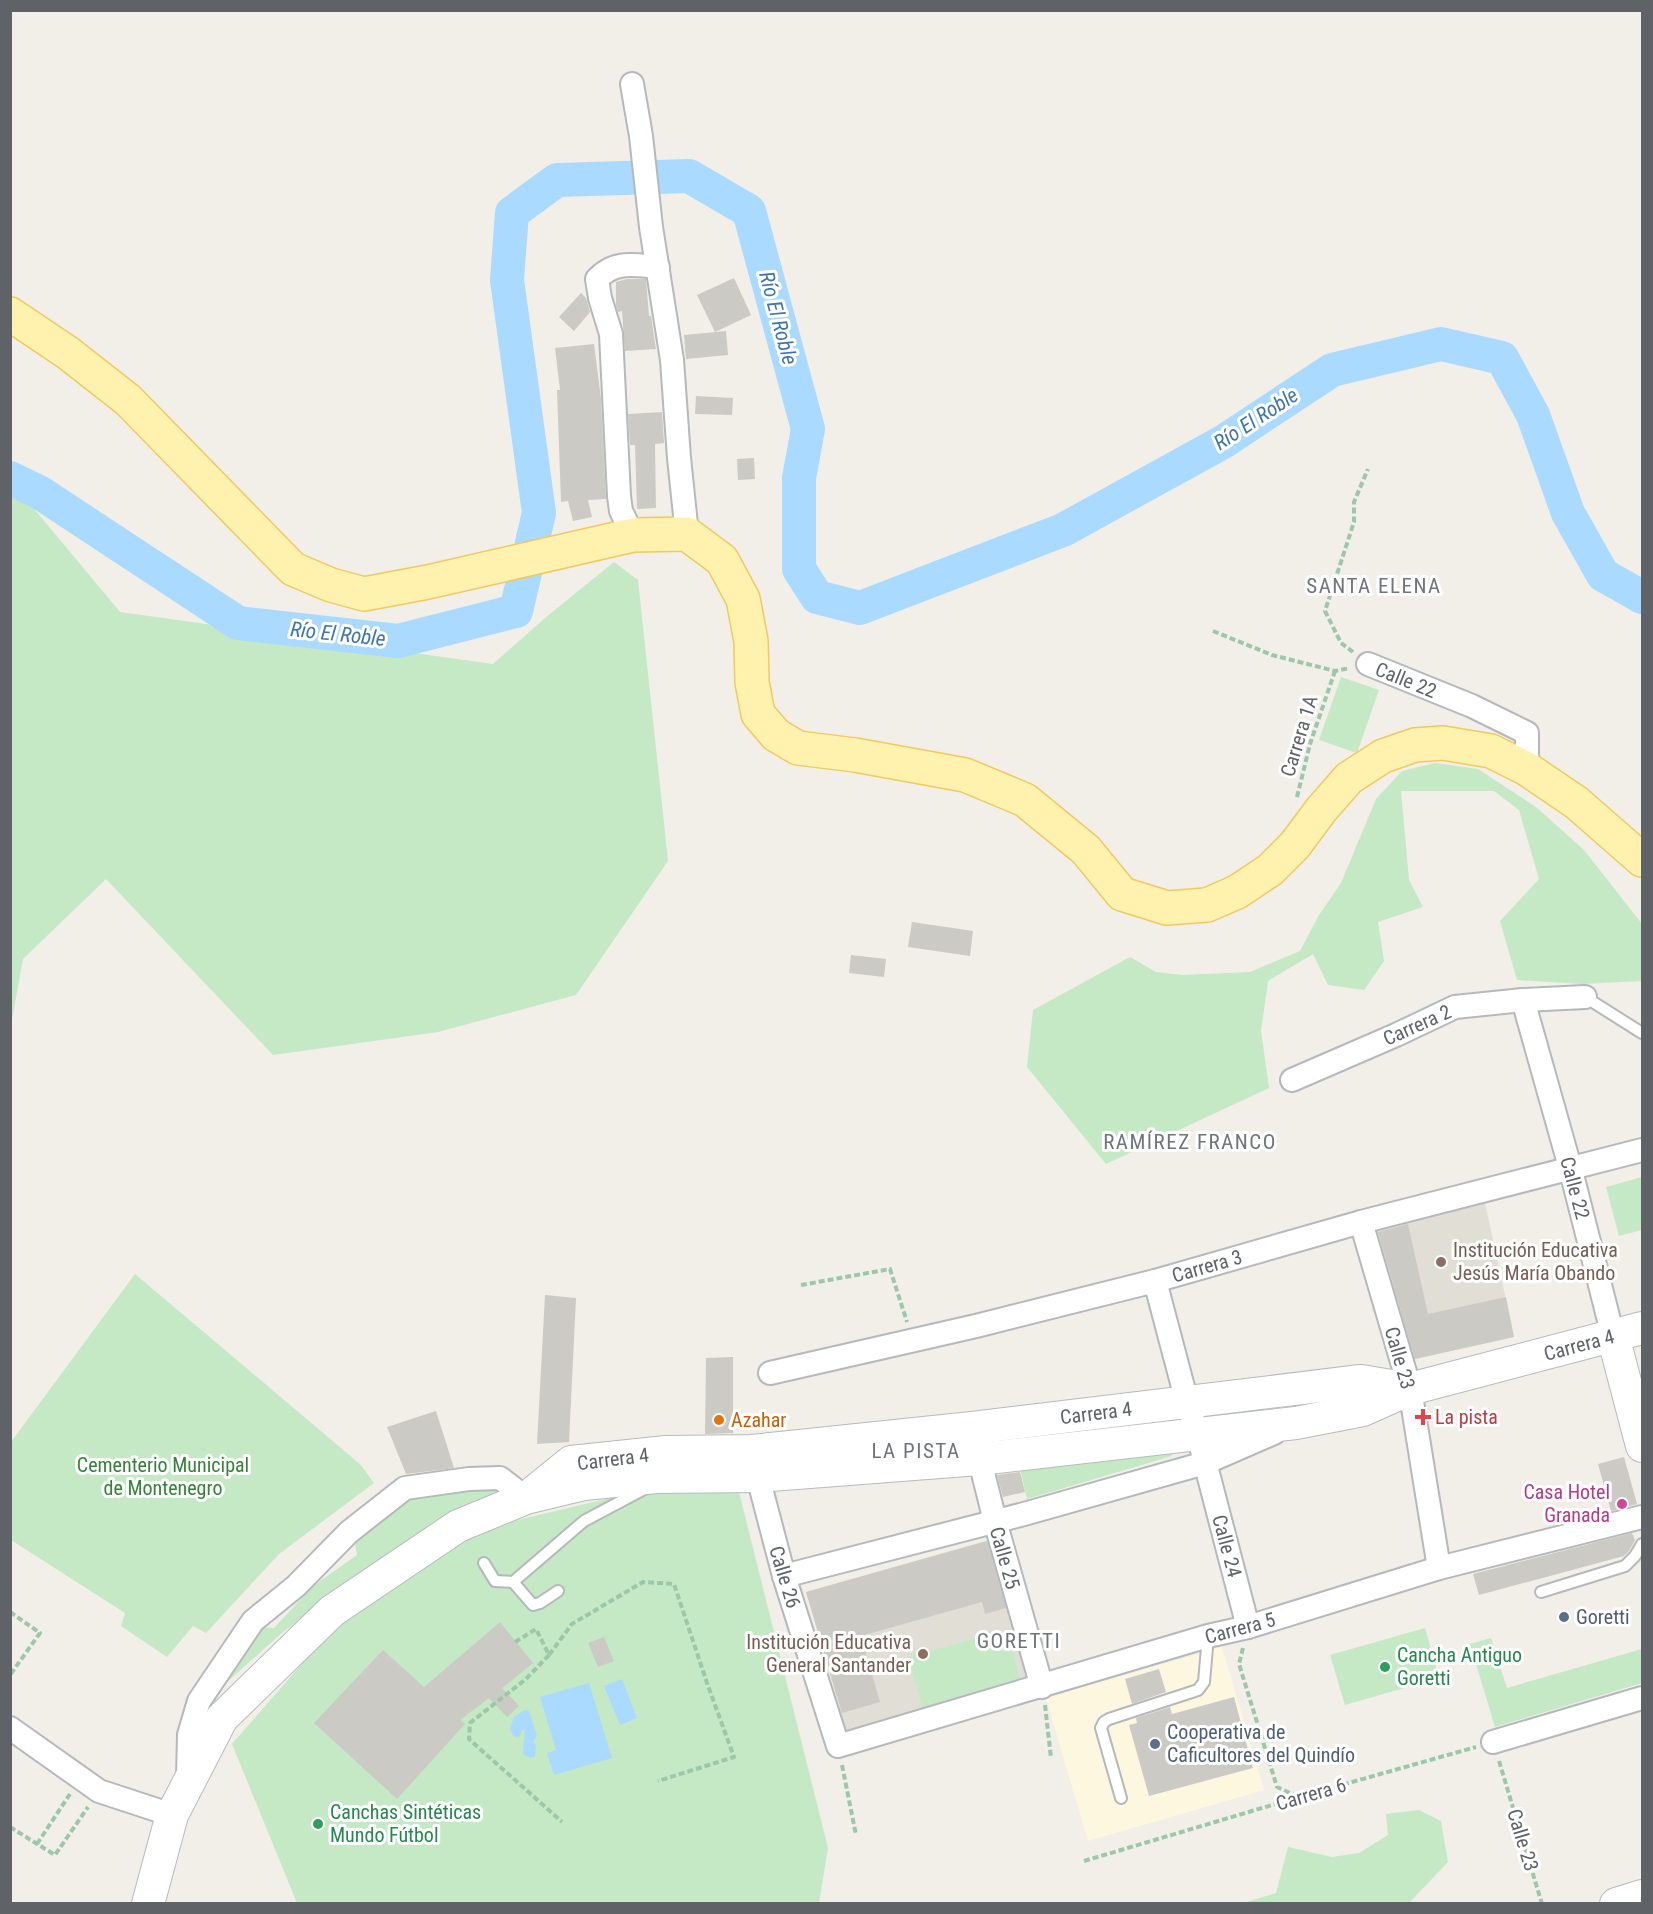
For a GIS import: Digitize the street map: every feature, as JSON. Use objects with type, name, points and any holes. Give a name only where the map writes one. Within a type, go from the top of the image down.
[{"type":"main road","points":[[10,314],[68,352],[129,400],[293,569],[331,585],[364,594],[428,582],[633,535],[687,534],[722,560],[743,599],[751,640],[752,682],[758,714],[776,735],[798,748],[855,755],[965,775],[1025,800],[1086,850],[1122,894],[1167,908],[1207,905],[1237,892],[1270,870],[1295,845],[1349,778],[1383,756],[1415,745],[1443,743],[1491,751],[1527,769],[1577,803],[1642,860]]},
{"type":"main road","name":"Carrera 4","points":[[526,1498],[571,1462],[666,1452],[754,1463],[979,1459],[1201,1449],[1296,1423],[1363,1410],[1410,1389],[1628,1332]]},
{"type":"main road","name":"Calle 22","points":[[1628,1332],[1642,1446]]},
{"type":"main road","name":"Carrera 4","points":[[526,1498],[584,1484],[656,1477],[754,1463],[972,1428],[1360,1381],[1410,1389]]},
{"type":"main road","points":[[148,1904],[172,1815],[222,1718],[332,1611],[458,1526],[526,1498]]},
{"type":"main road","points":[[1616,1904],[1642,1896]]},
{"type":"street","points":[[632,84],[672,360],[687,534]]},
{"type":"street","points":[[633,535],[621,511],[612,334],[600,298],[597,279],[606,270],[627,264],[658,267]]},
{"type":"street","name":"Calle 22","points":[[1368,664],[1472,706],[1527,733],[1527,769]]},
{"type":"street","name":"Carrera 2","points":[[1292,1080],[1455,1007],[1585,997]]},
{"type":"street","name":"Calle 22","points":[[1523,1000],[1570,1167],[1628,1332]]},
{"type":"street","name":"Carrera 3","points":[[770,1374],[1155,1281],[1360,1222],[1642,1150]]},
{"type":"street","name":"Calle 23","points":[[1360,1222],[1410,1389],[1439,1568]]},
{"type":"street","name":"Calle 24","points":[[1155,1281],[1248,1627]]},
{"type":"street","name":"Calle 25","points":[[972,1428],[995,1521],[1042,1687]]},
{"type":"street","name":"Carrera 4","points":[[784,1576],[995,1521],[1201,1449]]},
{"type":"street","name":"Calle 26","points":[[754,1463],[784,1576],[838,1746]]},
{"type":"street","points":[[187,1783],[189,1735],[199,1701],[253,1621],[296,1586],[349,1532],[405,1488],[469,1479],[500,1478],[526,1498]]},
{"type":"street","name":"Carrera 5","points":[[838,1746],[1208,1636],[1248,1627],[1439,1568],[1642,1517]]},
{"type":"street","points":[[1493,1742],[1642,1698]]},
{"type":"street","points":[[10,1728],[99,1791],[172,1815]]},
{"type":"lane","points":[[1585,997],[1642,1033]]},
{"type":"lane","points":[[484,1563],[495,1581],[513,1582],[584,1521],[645,1490],[656,1477]]},
{"type":"lane","points":[[1541,1592],[1625,1566],[1635,1557],[1642,1544]]},
{"type":"lane","points":[[513,1582],[533,1605],[558,1591]]},
{"type":"lane","points":[[1121,1798],[1101,1728],[1104,1722],[1198,1690],[1204,1682],[1208,1636]]},
{"type":"path","points":[[1368,469],[1354,502],[1354,522],[1325,611],[1341,643],[1368,664]]},
{"type":"path","name":"Calle 22","points":[[1213,631],[1272,655],[1335,671],[1368,664]]},
{"type":"path","name":"Carrera 1A","points":[[1297,798],[1310,744],[1335,671]]},
{"type":"path","points":[[801,1285],[890,1269],[914,1339]]},
{"type":"path","points":[[562,1822],[469,1739],[470,1723],[526,1679],[549,1655],[572,1624],[644,1582],[674,1584],[706,1683],[734,1757],[658,1781]]},
{"type":"path","points":[[10,1612],[40,1632],[10,1675]]},
{"type":"path","points":[[1248,1627],[1239,1664],[1277,1787],[1299,1797]]},
{"type":"path","points":[[515,1642],[536,1629],[549,1655]]},
{"type":"path","points":[[699,1685],[706,1683]]},
{"type":"path","points":[[1042,1687],[1051,1758]]},
{"type":"path","name":"Carrera 6","points":[[1084,1861],[1493,1742]]},
{"type":"path","name":"Calle 23","points":[[1493,1742],[1542,1904]]},
{"type":"path","points":[[838,1746],[856,1835]]},
{"type":"path","points":[[37,1844],[73,1789]]},
{"type":"path","points":[[10,1827],[55,1855],[99,1791]]},
{"type":"shaded area","name":"Institución Educativa Jesús María Obando","points":[[1485,1203],[1514,1337],[1405,1361],[1376,1227]]},
{"type":"shaded area","name":"Institución Educativa General Santander","points":[[989,1540],[1032,1690],[849,1741],[806,1592]]},
{"type":"shaded area","name":"Cooperativa de Caficultores del Quindío","points":[[1222,1647],[1264,1790],[1088,1841],[1046,1698]]},
{"type":"green space","points":[[11,486],[26,499],[120,612],[493,664],[614,562],[638,580],[668,861],[576,995],[438,1032],[273,1055],[106,879],[23,959],[11,1025]]},
{"type":"green space","points":[[1341,677],[1379,690],[1357,753],[1319,740]]},
{"type":"green space","points":[[1435,763],[1478,769],[1536,807],[1584,850],[1642,924],[1642,981],[1582,984],[1517,980],[1500,921],[1539,879],[1519,810],[1494,791],[1401,791],[1409,880],[1423,907],[1378,922],[1384,961],[1364,990],[1328,985],[1313,954],[1268,981],[1261,1031],[1269,1088],[1106,1164],[1027,1067],[1033,1010],[1130,957],[1156,972],[1182,975],[1250,972],[1300,951],[1319,915],[1341,883],[1376,799],[1402,771]]},
{"type":"green space","points":[[1642,1177],[1642,1230],[1619,1236],[1606,1187]]},
{"type":"green space","name":"Cementerio Municipal de Montenegro","points":[[135,1274],[361,1465],[374,1483],[279,1554],[206,1633],[193,1626],[167,1657],[121,1626],[125,1613],[11,1540],[11,1442]]},
{"type":"green space","points":[[1170,1446],[1172,1456],[1027,1499],[1019,1464]]},
{"type":"green space","points":[[495,1485],[503,1491],[358,1576],[283,1632],[227,1682],[222,1677],[255,1627],[274,1628],[313,1586],[357,1555],[354,1538],[413,1493]]},
{"type":"green space","points":[[738,1488],[828,1848],[819,1903],[297,1903],[232,1744],[341,1619],[463,1539],[509,1522],[623,1495]]},
{"type":"green space","name":"Cancha Antiguo Goretti","points":[[1425,1628],[1439,1678],[1345,1705],[1330,1655]]},
{"type":"green space","points":[[1006,1630],[1022,1686],[924,1713],[908,1657]]},
{"type":"green space","points":[[1491,1638],[1507,1688],[1642,1649],[1642,1683],[1495,1727],[1470,1644]]},
{"type":"green space","points":[[1419,1810],[1441,1821],[1448,1862],[1409,1903],[1243,1903],[1276,1893],[1288,1847],[1332,1857],[1359,1853],[1388,1835],[1386,1814]]},
{"type":"water","points":[[622,1679],[637,1718],[620,1725],[604,1686]]},
{"type":"water","points":[[589,1683],[612,1758],[554,1775],[547,1753],[556,1750],[540,1697]]},
{"type":"water","points":[[524,1710],[529,1711],[537,1736],[533,1741],[536,1746],[535,1757],[530,1758],[523,1754],[525,1729],[516,1738],[510,1729],[514,1717]]},
{"type":"building","points":[[734,278],[751,315],[715,332],[697,295]]},
{"type":"building","points":[[627,279],[646,279],[649,316],[651,316],[656,349],[625,351],[622,311],[618,312],[616,306],[616,282]]},
{"type":"building","points":[[581,293],[586,298],[590,312],[574,331],[559,317]]},
{"type":"building","points":[[726,331],[728,355],[686,359],[684,335]]},
{"type":"building","points":[[594,344],[601,399],[606,499],[588,500],[592,517],[573,521],[568,501],[561,502],[557,390],[560,390],[555,348]]},
{"type":"building","points":[[696,396],[733,398],[732,415],[695,414]]},
{"type":"building","points":[[662,412],[664,443],[655,444],[656,508],[637,509],[635,445],[630,445],[628,414]]},
{"type":"building","points":[[754,458],[755,479],[738,480],[737,459]]},
{"type":"building","points":[[912,922],[973,931],[970,956],[908,947]]},
{"type":"building","points":[[851,955],[886,959],[884,977],[849,973]]},
{"type":"building","points":[[1408,1224],[1428,1314],[1506,1297],[1514,1337],[1415,1359],[1378,1232]]},
{"type":"building","points":[[545,1295],[576,1298],[569,1442],[537,1444]]},
{"type":"building","points":[[733,1357],[733,1433],[705,1434],[706,1358]]},
{"type":"building","points":[[436,1411],[454,1468],[406,1474],[387,1427]]},
{"type":"building","points":[[1624,1457],[1637,1504],[1611,1511],[1598,1464]]},
{"type":"building","points":[[1020,1472],[1025,1492],[1003,1497],[997,1475]]},
{"type":"building","points":[[1632,1533],[1635,1540],[1624,1556],[1479,1595],[1473,1574]]},
{"type":"building","points":[[987,1541],[1006,1608],[985,1614],[982,1602],[861,1636],[880,1702],[842,1713],[806,1592]]},
{"type":"building","points":[[500,1622],[533,1663],[502,1688],[519,1706],[507,1717],[489,1698],[460,1720],[465,1724],[397,1799],[314,1723],[383,1650],[424,1687]]},
{"type":"building","points":[[604,1637],[614,1661],[598,1667],[588,1643]]},
{"type":"building","points":[[1159,1669],[1166,1692],[1132,1704],[1125,1679]]},
{"type":"building","points":[[1234,1697],[1253,1768],[1149,1796],[1129,1725],[1137,1723],[1136,1718],[1170,1707],[1172,1714]]},
{"type":"waterway","name":"Río El Roble","points":[[10,478],[39,492],[238,623],[398,641],[516,611],[539,513],[507,280],[512,213],[557,180],[689,176],[749,211],[808,429],[799,478],[799,569],[817,597],[860,608],[1063,530],[1223,442],[1332,370],[1441,344],[1502,358],[1533,415],[1568,513],[1603,575],[1642,597]]},
{"type":"place","name":"Institución Educativa Jesús María Obando","points":[[1441,1262]]},
{"type":"place","name":"La pista","points":[[1423,1417]]},
{"type":"place","name":"Azahar","points":[[719,1420]]},
{"type":"place","name":"Casa Hotel Granada","points":[[1622,1504]]},
{"type":"place","name":"Goretti","points":[[1564,1617]]},
{"type":"place","name":"Institución Educativa General Santander","points":[[923,1654]]},
{"type":"place","name":"Cancha Antiguo Goretti","points":[[1385,1667]]},
{"type":"place","name":"Cooperativa de Caficultores del Quindío","points":[[1155,1744]]},
{"type":"place","name":"Canchas Sintéticas Mundo Fútbol","points":[[318,1824]]},
{"type":"district","name":"SANTA ELENA","points":[[1374,586]]},
{"type":"district","name":"RAMÍREZ FRANCO","points":[[1190,1142]]},
{"type":"district","name":"LA PISTA","points":[[916,1451]]},
{"type":"district","name":"GORETTI","points":[[1019,1641]]}]
